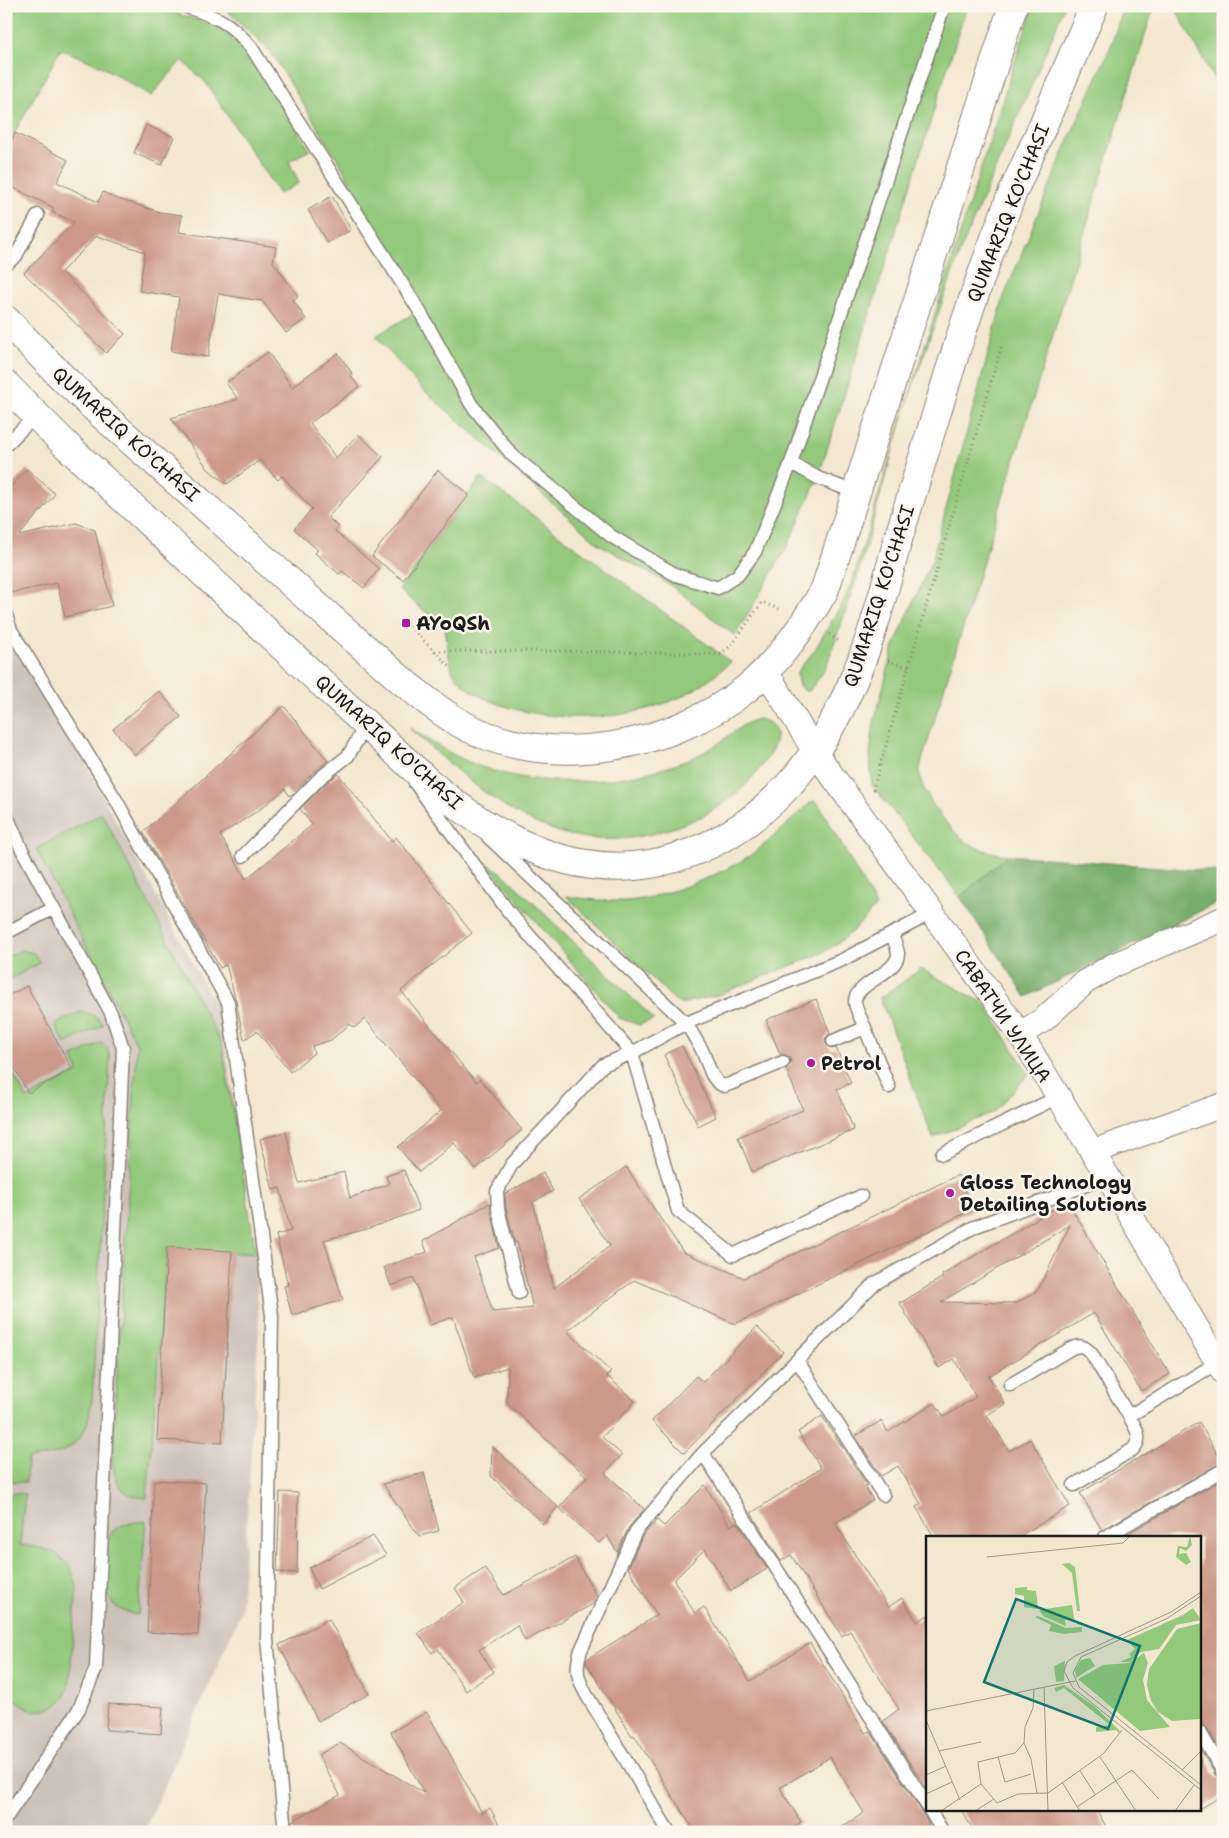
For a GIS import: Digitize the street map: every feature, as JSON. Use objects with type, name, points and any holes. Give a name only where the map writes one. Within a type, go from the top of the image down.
[{"type":"main road","name":"QUMARIQ KO'CHASI","points":[[6,320],[100,413],[373,655],[431,704],[466,727],[507,743],[552,750],[582,750],[627,743],[670,730],[710,712],[735,697],[766,671],[787,648],[825,589],[1013,6]]},
{"type":"main road","name":"QUMARIQ KO'CHASI","points":[[6,385],[442,794],[494,830],[550,856],[591,866],[612,868],[674,858],[707,845],[732,832],[748,822],[779,796],[815,752],[844,702],[865,652],[911,496],[976,290],[1010,200],[1094,6]]},
{"type":"street","name":"САВАТЧИ УЛИЦА","points":[[766,671],[815,752],[1020,1034],[1108,1177],[1220,1368]]},
{"type":"street","points":[[1020,1034],[1043,1020],[1085,982],[1114,965],[1223,919]]},
{"type":"street","points":[[1092,1152],[1223,1105]]},
{"type":"lane","points":[[184,6],[218,18],[235,30],[251,46],[419,310],[471,404],[512,455],[611,536],[676,575],[718,588],[738,575],[755,552],[792,463],[944,6]]},
{"type":"lane","points":[[6,264],[16,256],[38,215]]},
{"type":"lane","points":[[6,444],[36,415]]},
{"type":"lane","points":[[792,463],[818,478],[857,493]]},
{"type":"lane","points":[[6,615],[9,635],[116,800],[228,1002],[272,1315],[267,1639],[285,1832]]},
{"type":"lane","points":[[243,856],[320,778],[348,756],[374,730],[508,911],[632,1053],[678,1211],[733,1255],[861,1196]]},
{"type":"lane","points":[[442,794],[686,1024],[702,1050],[712,1075],[718,1083],[724,1086],[783,1062]]},
{"type":"lane","points":[[6,814],[21,848],[111,1014],[123,1048],[96,1668],[79,1709],[6,1818]]},
{"type":"lane","points":[[6,933],[54,908]]},
{"type":"lane","points":[[519,1293],[498,1210],[497,1191],[512,1164],[603,1065],[632,1053],[686,1024],[842,960],[932,914]]},
{"type":"lane","points":[[889,1087],[855,1001],[862,989],[896,961],[898,954],[891,934]]},
{"type":"lane","points":[[833,1041],[865,1028]]},
{"type":"lane","points":[[942,1154],[1058,1097]]},
{"type":"lane","points":[[669,1832],[586,1694],[578,1679],[576,1664],[636,1532],[702,1453],[874,1284],[974,1227],[1108,1177]]},
{"type":"lane","points":[[1010,1385],[1070,1349],[1085,1346],[1091,1353],[1129,1416],[1139,1438],[1137,1445],[1132,1450],[1074,1485]]},
{"type":"lane","points":[[797,1360],[883,1495]]},
{"type":"lane","points":[[1129,1416],[1220,1368]]},
{"type":"lane","points":[[702,1453],[926,1805]]},
{"type":"lane","points":[[1107,1536],[1223,1470]]},
{"type":"lane","points":[[1202,1735],[1223,1772]]},
{"type":"lane","points":[[929,1810],[943,1832]]},
{"type":"path","points":[[873,791],[1002,344]]},
{"type":"path","points":[[435,651],[720,654],[732,646],[762,602]]},
{"type":"path","points":[[406,623],[450,667]]},
{"type":"path","points":[[890,662],[909,667]]},
{"type":"shaded area","points":[[6,609],[112,814],[222,1017],[256,1254],[259,1326],[241,1612],[153,1812],[142,1832],[6,1832]]},
{"type":"green space","points":[[6,6],[153,6],[219,27],[249,54],[310,150],[289,161],[299,183],[279,194],[206,83],[182,60],[151,96],[101,66],[61,49],[6,148]]},
{"type":"green space","points":[[222,6],[967,6],[818,478],[787,547],[735,636],[673,587],[599,544],[419,386],[376,336],[419,310],[341,165],[271,52]]},
{"type":"green space","points":[[1033,6],[1064,6],[961,249],[910,393]]},
{"type":"green space","points":[[1124,6],[1154,6],[921,762],[920,777],[922,785],[948,825],[971,845],[1008,855],[960,897],[872,785],[870,754],[874,722],[894,646],[932,560],[1003,299],[1066,146],[1110,48]]},
{"type":"green space","points":[[1174,6],[1223,6],[1223,95]]},
{"type":"green space","points":[[895,444],[857,578],[826,667],[809,691],[805,691],[799,686],[797,672],[816,648],[845,598],[853,579]]},
{"type":"green space","points":[[481,477],[731,662],[711,678],[681,697],[658,706],[608,716],[569,717],[524,711],[482,697],[465,686],[453,672],[445,628],[399,590]]},
{"type":"green space","points":[[758,719],[766,721],[775,729],[776,740],[774,746],[758,771],[727,801],[703,816],[675,827],[634,837],[596,839],[561,833],[529,820],[498,802],[468,780],[409,728],[461,758],[494,771],[549,781],[577,781],[633,776],[685,761],[711,748],[747,723]]},
{"type":"green space","points":[[814,801],[818,803],[876,906],[850,933],[820,954],[715,996],[679,1004],[566,896],[604,901],[627,901],[676,890],[712,876],[743,860],[755,852]]},
{"type":"green space","points":[[102,813],[222,1045],[256,1254],[167,1248],[147,1498],[131,1495],[121,1488],[112,1461],[137,1045],[36,849]]},
{"type":"green space","points":[[1008,855],[1223,872],[1223,900],[1026,997],[960,897]]},
{"type":"green space","points":[[486,863],[501,872],[654,1019],[639,1025],[619,1018]]},
{"type":"green space","points":[[22,950],[34,953],[40,963],[6,981],[6,957]]},
{"type":"green space","points":[[921,969],[984,1003],[1029,1074],[994,1112],[933,1138],[880,998]]},
{"type":"green space","points":[[80,1012],[93,1015],[103,1025],[65,1044],[55,1024]]},
{"type":"green space","points":[[101,1043],[107,1047],[110,1058],[92,1400],[89,1417],[86,1427],[75,1443],[62,1452],[27,1459],[26,1482],[13,1482],[6,1467],[6,1061],[27,1099],[78,1072],[73,1057]]},
{"type":"green space","points":[[11,1493],[25,1494],[20,1545],[36,1547],[56,1553],[71,1568],[77,1586],[69,1687],[64,1698],[55,1706],[45,1710],[32,1711],[6,1693],[6,1503]]},
{"type":"green space","points":[[146,1521],[138,1615],[118,1608],[108,1597],[106,1589],[107,1545],[110,1534],[120,1526]]},
{"type":"building","points":[[146,125],[174,137],[162,165],[134,153]]},
{"type":"building","points":[[15,133],[68,160],[57,182],[98,202],[103,192],[115,198],[160,212],[182,215],[179,232],[276,247],[273,262],[298,296],[293,300],[306,319],[286,333],[262,301],[218,294],[208,357],[171,351],[179,297],[139,291],[145,252],[97,236],[61,272],[125,334],[106,353],[24,273],[74,222],[52,212],[54,208],[6,184],[6,152]]},
{"type":"building","points":[[332,196],[351,230],[327,243],[308,210]]},
{"type":"building","points":[[268,352],[292,387],[338,353],[359,387],[310,423],[336,458],[358,434],[383,457],[328,517],[338,527],[335,531],[379,569],[364,588],[342,571],[339,574],[315,553],[318,550],[294,529],[312,509],[282,476],[278,480],[260,460],[227,484],[209,470],[171,418],[238,399],[226,383]]},
{"type":"building","points":[[27,469],[55,494],[19,536],[76,523],[95,530],[112,606],[65,617],[57,583],[11,593],[6,572],[6,509],[11,497],[6,492]]},
{"type":"building","points":[[438,470],[469,495],[403,580],[372,556]]},
{"type":"building","points":[[159,691],[181,717],[135,755],[113,729]]},
{"type":"building","points":[[284,706],[328,761],[290,796],[285,789],[259,810],[220,835],[246,879],[312,825],[300,809],[338,774],[392,841],[396,837],[472,933],[401,991],[476,1082],[480,1079],[522,1130],[476,1169],[454,1143],[419,1172],[398,1147],[441,1111],[365,1019],[354,1028],[350,1024],[331,1040],[312,1046],[314,1053],[290,1072],[257,1031],[244,1040],[226,965],[220,968],[143,832]]},
{"type":"building","points":[[27,986],[72,1069],[28,1093],[6,1052],[6,997]]},
{"type":"building","points":[[816,999],[830,1033],[825,1039],[826,1044],[831,1049],[836,1048],[851,1083],[837,1089],[854,1130],[752,1172],[738,1137],[803,1110],[786,1069],[791,1064],[790,1058],[785,1054],[780,1054],[766,1020]]},
{"type":"building","points":[[682,1046],[716,1117],[698,1126],[664,1055]]},
{"type":"building","points":[[286,1132],[299,1183],[344,1172],[350,1198],[389,1184],[386,1176],[404,1170],[419,1210],[367,1229],[324,1240],[343,1300],[292,1315],[284,1286],[288,1285],[276,1235],[291,1231],[280,1188],[273,1190],[260,1139]]},
{"type":"building","points":[[626,1167],[683,1252],[744,1278],[958,1175],[974,1209],[735,1324],[634,1280],[567,1331],[611,1372],[607,1376],[635,1401],[602,1437],[622,1455],[605,1473],[644,1509],[629,1527],[617,1552],[607,1535],[599,1543],[559,1508],[587,1477],[507,1403],[508,1367],[474,1378],[453,1317],[430,1325],[414,1278],[391,1286],[384,1267],[427,1252],[423,1241],[490,1203],[499,1248],[474,1257],[493,1312],[533,1308],[517,1242],[515,1243],[506,1208],[505,1194],[543,1173],[553,1191],[533,1202],[554,1288],[610,1246],[579,1199]]},
{"type":"building","points":[[1067,1201],[1170,1374],[1141,1391],[1094,1313],[989,1376],[1005,1404],[987,1415],[1009,1451],[1030,1439],[1070,1506],[1020,1536],[933,1536],[916,1507],[921,1504],[898,1466],[881,1476],[855,1436],[881,1421],[888,1432],[935,1403],[944,1417],[976,1397],[954,1359],[939,1368],[899,1302],[943,1277],[942,1275]],"holes":[[[1070,1225],[1038,1290],[1017,1303],[941,1302]]]},
{"type":"building","points":[[167,1247],[232,1251],[222,1443],[157,1440]]},
{"type":"building","points":[[757,1327],[783,1352],[684,1453],[652,1421],[696,1376],[703,1382]]},
{"type":"building","points":[[822,1416],[867,1485],[864,1486],[873,1500],[835,1523],[888,1607],[902,1598],[917,1622],[926,1616],[926,1788],[883,1721],[899,1709],[850,1631],[842,1636],[791,1555],[781,1561],[751,1513],[821,1468],[798,1432]]},
{"type":"building","points":[[1199,1422],[1222,1462],[1102,1530],[1080,1493]]},
{"type":"building","points":[[492,1446],[558,1507],[543,1524],[491,1476]]},
{"type":"building","points":[[424,1473],[439,1531],[419,1536],[383,1484]]},
{"type":"building","points":[[1223,1479],[1223,1755],[1207,1728],[1202,1725],[1202,1536],[1124,1536]]},
{"type":"building","points":[[154,1480],[206,1483],[198,1635],[147,1632]]},
{"type":"building","points":[[705,1485],[730,1526],[737,1522],[767,1569],[731,1591],[705,1549],[674,1580],[695,1613],[704,1607],[750,1681],[810,1643],[865,1733],[870,1731],[922,1812],[928,1823],[928,1832],[833,1832],[864,1813],[830,1757],[780,1788],[801,1822],[786,1832],[695,1832],[634,1735],[632,1736],[586,1662],[587,1659],[657,1615],[628,1568],[643,1535],[657,1520],[664,1526]]},
{"type":"building","points":[[280,1492],[298,1493],[297,1573],[277,1572]]},
{"type":"building","points":[[373,1536],[386,1555],[319,1589],[309,1568]]},
{"type":"building","points":[[575,1557],[597,1597],[593,1604],[525,1641],[517,1625],[479,1650],[494,1672],[466,1691],[438,1649],[432,1653],[418,1633],[464,1602],[455,1588],[485,1568],[504,1595]]},
{"type":"building","points":[[329,1619],[369,1694],[318,1721],[279,1645]]},
{"type":"building","points":[[108,1704],[163,1707],[161,1734],[106,1730]]},
{"type":"building","points":[[427,1712],[482,1813],[490,1808],[503,1832],[293,1832],[292,1821],[340,1795],[318,1755],[340,1743],[424,1793],[391,1732]]},
{"type":"building","points":[[1202,1752],[1216,1776],[1223,1780],[1223,1795],[1202,1808]]},
{"type":"building","points":[[962,1810],[1097,1810],[1109,1832],[974,1832]]},
{"type":"place","name":"AYoQSh","points":[[406,623]]},
{"type":"place","name":"Petrol","points":[[811,1063]]},
{"type":"place","name":"Gloss Technology Detailing Solutions","points":[[950,1193]]}]
